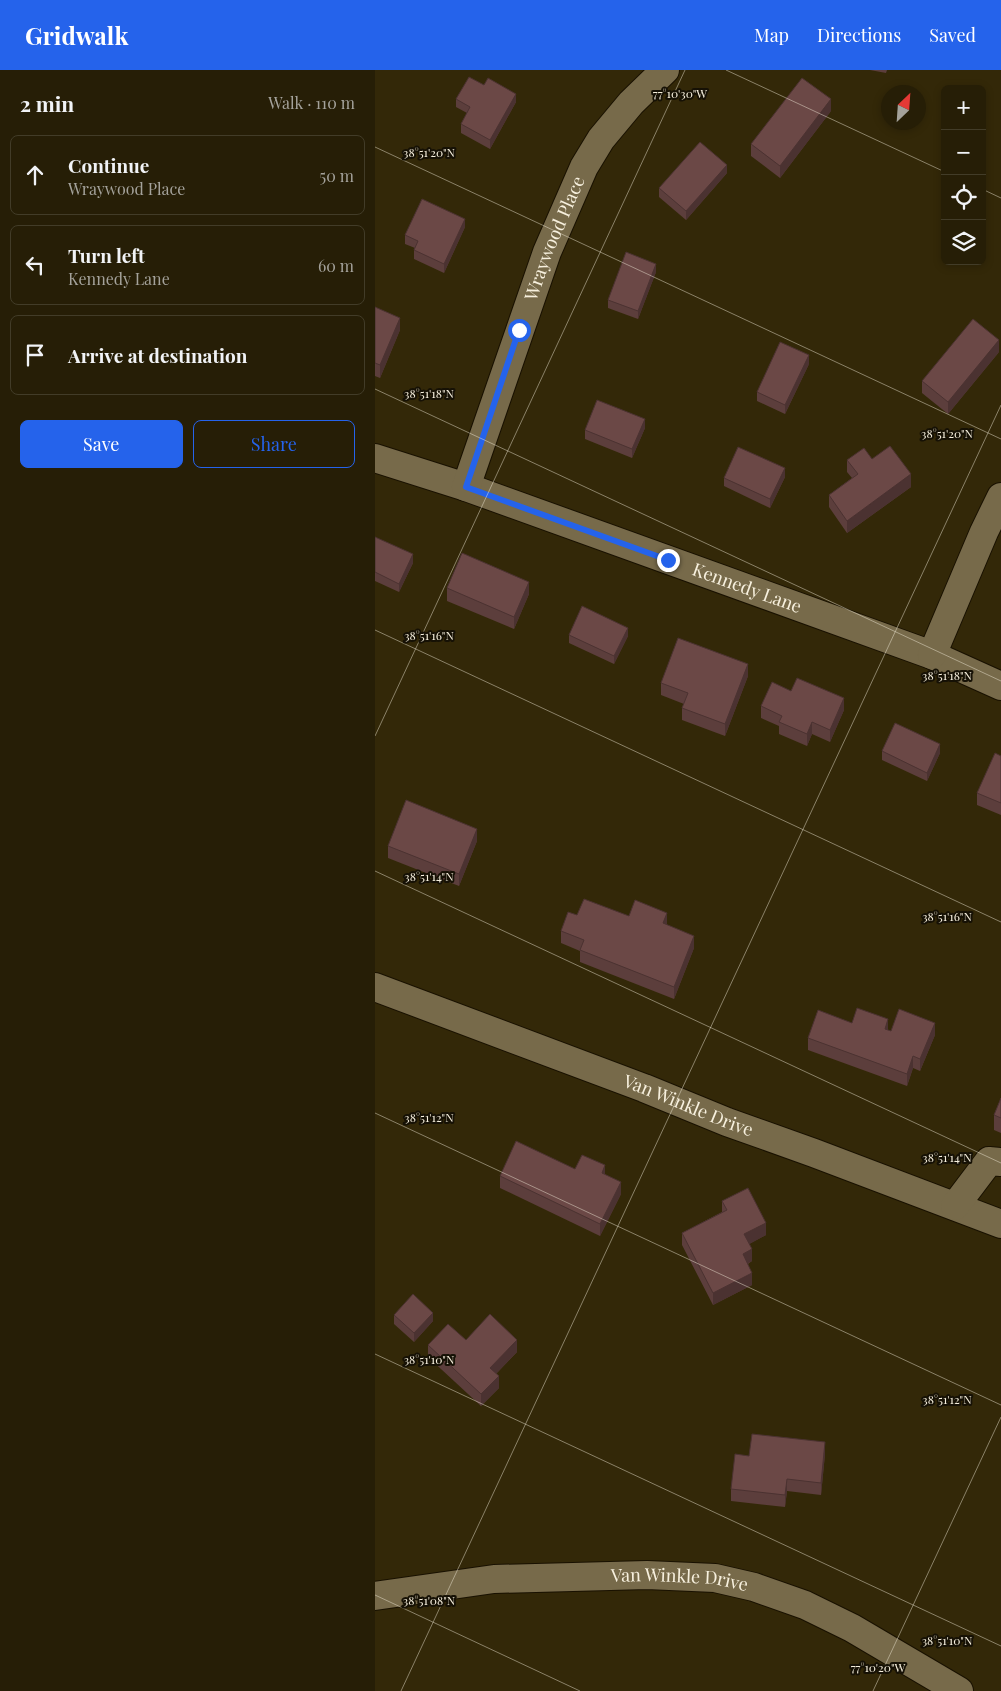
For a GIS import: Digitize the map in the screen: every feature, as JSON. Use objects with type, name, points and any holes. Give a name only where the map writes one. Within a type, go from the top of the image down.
[{"type":"street","name":"Wraywood Place","points":[[466,487],[547,252],[583,167],[601,139],[631,103],[665,70]]},
{"type":"street","name":"Kennedy Lane","points":[[375,458],[466,487],[932,655],[1001,686]]},
{"type":"street","points":[[932,655],[984,532],[1001,497]]},
{"type":"street","name":"Van Winkle Drive","points":[[375,987],[1001,1224]]},
{"type":"street","points":[[955,1206],[989,1161],[1001,1162]]},
{"type":"street","name":"Van Winkle Drive","points":[[375,1596],[494,1579],[647,1575],[715,1578],[754,1587],[805,1605],[852,1628],[959,1691]]},
{"type":"building","points":[[469,77],[484,85],[488,78],[516,94],[490,140],[461,124],[470,107],[456,99]]},
{"type":"building","points":[[802,78],[831,99],[780,166],[751,144]]},
{"type":"building","points":[[700,142],[727,165],[686,211],[659,188]]},
{"type":"building","points":[[422,199],[465,219],[444,264],[414,250],[418,241],[405,235]]},
{"type":"building","points":[[626,252],[656,264],[638,311],[608,300]]},
{"type":"building","points":[[375,307],[400,318],[380,365],[375,363]]},
{"type":"building","points":[[973,319],[999,340],[948,402],[922,381]]},
{"type":"building","points":[[780,342],[809,355],[785,405],[757,392]]},
{"type":"building","points":[[597,400],[645,419],[632,449],[585,430]]},
{"type":"building","points":[[890,446],[911,474],[847,521],[829,495],[858,474],[847,460],[864,448],[872,459]]},
{"type":"building","points":[[738,447],[785,468],[770,499],[724,478]]},
{"type":"building","points":[[375,537],[413,554],[399,584],[375,572]]},
{"type":"building","points":[[462,553],[529,582],[514,617],[447,588]]},
{"type":"building","points":[[582,606],[628,628],[614,656],[569,635]]},
{"type":"building","points":[[678,638],[748,664],[725,724],[682,708],[688,693],[661,683]]},
{"type":"building","points":[[797,678],[844,698],[830,730],[812,722],[807,734],[779,722],[782,716],[761,706],[772,682],[791,691]]},
{"type":"building","points":[[895,723],[940,744],[927,773],[882,751]]},
{"type":"building","points":[[995,753],[1001,756],[1001,803],[977,793]]},
{"type":"building","points":[[406,800],[477,829],[459,874],[388,846]]},
{"type":"building","points":[[584,899],[629,916],[635,900],[667,913],[663,923],[694,936],[674,987],[580,950],[584,940],[561,931],[568,912],[577,915]]},
{"type":"building","points":[[857,1008],[888,1019],[885,1029],[891,1031],[899,1009],[935,1023],[920,1059],[913,1056],[907,1074],[808,1038],[818,1010],[852,1023]]},
{"type":"building","points":[[1001,1098],[1001,1118],[994,1115]]},
{"type":"building","points":[[516,1141],[575,1169],[582,1155],[605,1165],[602,1173],[621,1182],[600,1224],[500,1176]]},
{"type":"building","points":[[748,1188],[766,1223],[744,1234],[752,1249],[743,1254],[752,1273],[713,1293],[682,1233],[727,1210],[722,1201]]},
{"type":"building","points":[[413,1294],[433,1313],[414,1333],[394,1315]]},
{"type":"building","points":[[490,1314],[517,1340],[490,1368],[499,1376],[481,1394],[428,1345],[448,1324],[466,1340]]},
{"type":"building","points":[[752,1434],[825,1442],[821,1483],[787,1479],[785,1495],[731,1489],[735,1454],[749,1456]]},
{"type":"route","points":[[519,330],[466,487],[668,560]]}]
